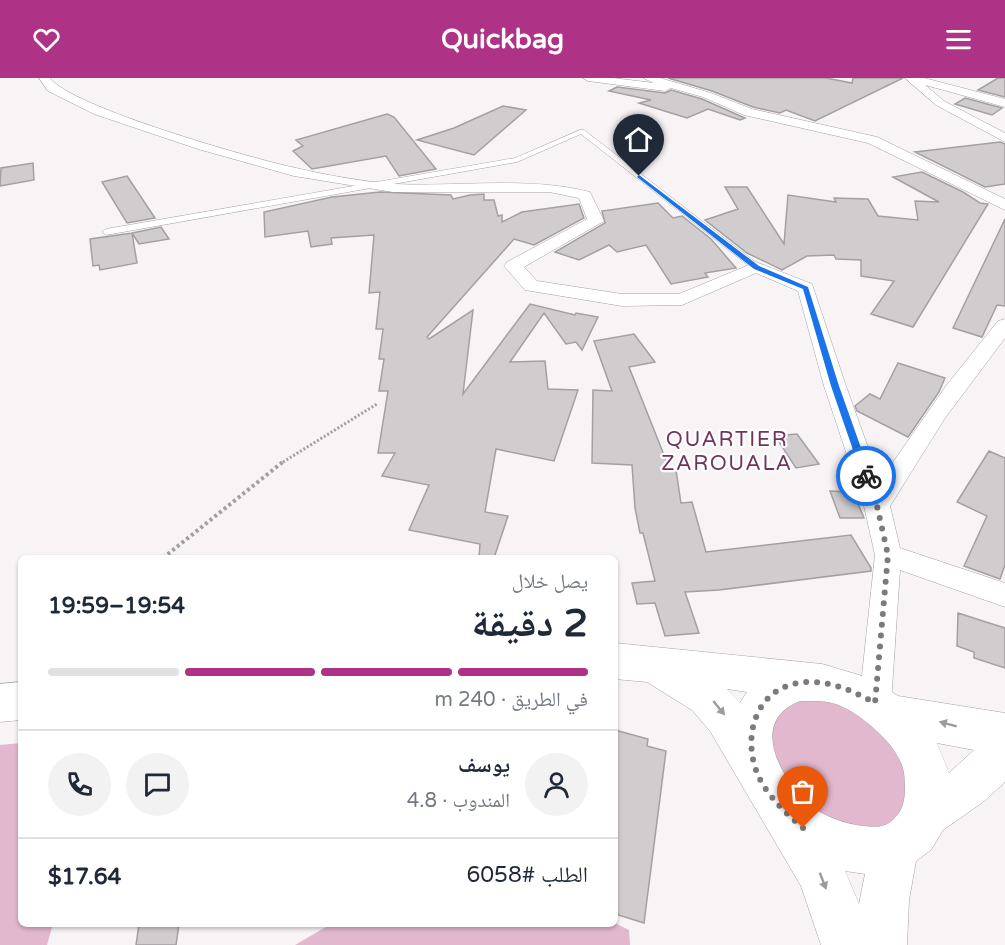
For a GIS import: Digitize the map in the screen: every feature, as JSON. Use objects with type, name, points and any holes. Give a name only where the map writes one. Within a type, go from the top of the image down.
[{"type":"street","points":[[44,78],[52,89],[98,111],[203,146],[294,172],[393,188],[549,188],[585,195],[596,221],[513,266],[531,286],[622,300],[682,299],[756,267],[806,288],[835,386],[877,506],[888,555],[883,709]]},
{"type":"street","points":[[588,78],[706,95]]},
{"type":"street","points":[[648,78],[706,95],[748,111],[872,140],[1005,205]]},
{"type":"street","points":[[911,78],[1005,102]]},
{"type":"street","points":[[911,78],[940,104],[1005,138]]},
{"type":"street","points":[[877,506],[917,441],[980,354],[1005,325]]},
{"type":"street","points":[[888,555],[1005,595]]},
{"type":"street","points":[[634,663],[831,684],[853,691],[883,709],[911,738],[924,764],[929,790],[910,830],[884,900],[881,945]]},
{"type":"street","points":[[634,663],[687,682],[712,699],[732,724],[774,799],[819,870],[847,945]]},
{"type":"street","points":[[808,682],[786,686],[768,697],[756,714],[750,736],[753,760],[774,799],[811,833],[826,841],[851,849],[874,850],[910,830],[971,784],[998,759],[1005,756]]},
{"type":"street","points":[[0,703],[18,701]]},
{"type":"street","points":[[883,709],[971,730],[1005,734]]},
{"type":"lane","points":[[106,232],[517,160],[582,131],[756,267]]},
{"type":"path","points":[[167,555],[288,458],[377,404]]},
{"type":"shaded area","points":[[831,695],[903,746],[911,805],[886,831],[845,834],[772,775],[769,719],[794,697]]},
{"type":"shaded area","points":[[18,743],[18,927],[52,927],[47,945],[0,945],[0,745]]},
{"type":"shaded area","points":[[618,924],[629,930],[630,945],[295,945],[326,927],[618,927]]},
{"type":"building","points":[[668,78],[826,78],[852,83],[853,78],[903,78],[815,121],[786,110],[780,113],[753,107],[712,91]]},
{"type":"building","points":[[998,78],[1005,78],[1005,97],[978,90]]},
{"type":"building","points":[[617,87],[665,93],[671,90],[702,99],[745,118],[740,120],[708,109],[687,118],[639,103],[651,100],[609,91]]},
{"type":"building","points":[[965,98],[1002,108],[992,115],[955,104]]},
{"type":"building","points":[[503,106],[526,110],[474,155],[417,140],[454,128]]},
{"type":"building","points":[[387,114],[394,117],[436,169],[399,176],[386,156],[312,169],[293,151],[303,146],[296,140]]},
{"type":"building","points":[[1000,142],[1005,144],[1005,184],[985,187],[915,152]]},
{"type":"building","points":[[33,163],[34,180],[0,186],[1,168]]},
{"type":"building","points":[[922,172],[980,203],[988,204],[913,327],[871,314],[894,281],[861,276],[861,260],[836,259],[834,255],[807,256],[782,270],[747,253],[705,220],[738,209],[725,187],[747,187],[784,244],[788,195],[836,202],[834,198],[868,199],[878,216],[918,220],[915,201],[939,202],[893,177]]},
{"type":"building","points":[[127,176],[155,218],[127,223],[102,182]]},
{"type":"building","points":[[380,192],[451,195],[453,199],[484,194],[484,200],[494,200],[498,216],[502,215],[502,222],[522,212],[579,204],[584,218],[534,245],[514,239],[427,337],[429,339],[473,310],[463,394],[530,304],[575,315],[576,313],[598,317],[582,350],[576,342],[566,344],[544,313],[510,362],[545,361],[548,389],[578,390],[554,461],[496,449],[485,512],[508,516],[495,555],[479,555],[480,544],[409,530],[429,485],[382,476],[395,453],[378,453],[388,391],[379,391],[384,359],[379,359],[383,329],[376,329],[380,292],[369,293],[374,235],[331,238],[332,244],[311,247],[308,231],[265,237],[264,212],[332,197]]},
{"type":"building","points":[[658,203],[673,218],[682,216],[711,239],[736,268],[705,273],[708,277],[671,284],[646,245],[617,252],[609,245],[579,260],[555,252],[605,223],[602,211]]},
{"type":"building","points":[[1005,219],[1005,306],[997,305],[982,337],[953,328]]},
{"type":"building","points":[[161,227],[169,239],[139,244],[132,233]]},
{"type":"building","points":[[132,233],[137,263],[100,270],[99,265],[93,266],[90,239]]},
{"type":"building","points":[[634,334],[655,362],[629,367],[670,470],[676,470],[681,503],[692,502],[706,552],[851,535],[871,571],[719,590],[685,592],[699,633],[665,636],[655,603],[637,604],[632,583],[655,581],[635,508],[632,465],[592,463],[593,390],[612,391],[594,341]]},
{"type":"building","points":[[898,363],[945,378],[939,392],[908,437],[857,411],[855,406],[870,394],[880,399]]},
{"type":"building","points":[[797,434],[819,464],[796,468],[775,436]]},
{"type":"building","points":[[989,451],[1005,458],[1005,565],[1000,579],[964,566],[987,516],[957,502]]},
{"type":"building","points":[[830,491],[853,492],[864,518],[840,518]]},
{"type":"building","points":[[958,613],[1005,628],[1005,668],[974,658],[974,652],[957,646]]},
{"type":"building","points":[[618,731],[648,739],[647,746],[666,751],[644,923],[618,915]]},
{"type":"building","points":[[139,927],[179,927],[176,945],[136,945]]},
{"type":"way so far","points":[[803,828],[783,812],[764,786],[753,760],[750,736],[756,714],[768,697],[786,686],[808,682],[831,684],[853,691],[875,703],[888,555],[877,506],[866,476]]},
{"type":"district","name":"QUARTIER ZAROUALA","points":[[727,451]]},
{"type":"route","points":[[639,176],[756,267],[806,288],[835,386],[866,476]]}]
